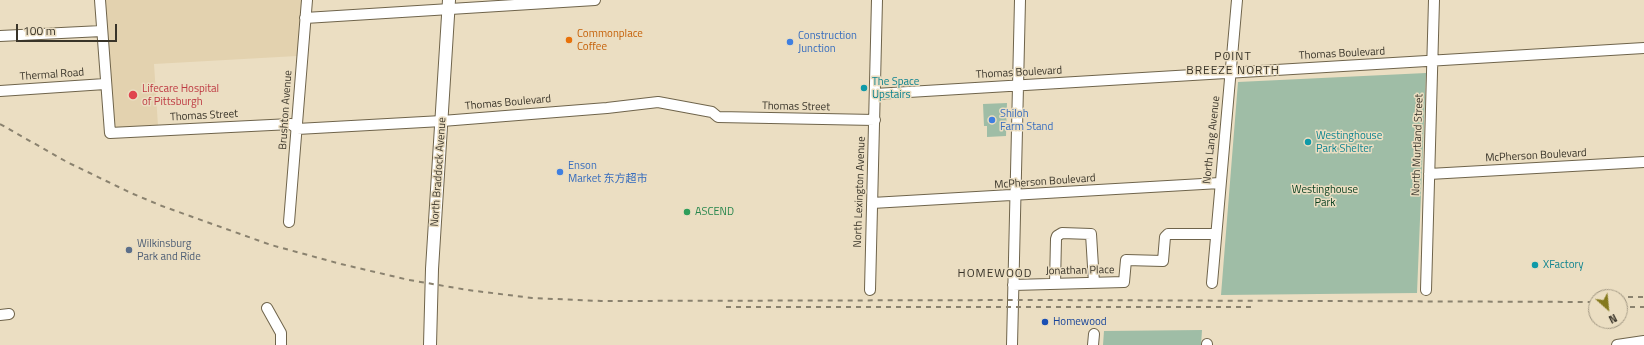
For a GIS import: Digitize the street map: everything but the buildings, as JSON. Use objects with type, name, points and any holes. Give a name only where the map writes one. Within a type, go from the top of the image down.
[{"type":"main road","name":"North Braddock Avenue","points":[[430,345],[432,270],[448,5]]},
{"type":"street","points":[[100,0],[105,84]]},
{"type":"street","name":"Brushton Avenue","points":[[289,222],[298,129],[307,0]]},
{"type":"street","points":[[305,18],[448,5],[595,0]]},
{"type":"street","name":"North Lexington Avenue","points":[[870,290],[877,0]]},
{"type":"street","points":[[1012,345],[1020,0]]},
{"type":"street","name":"North Lang Avenue","points":[[1212,283],[1237,0]]},
{"type":"street","name":"North Murtland Street","points":[[1426,290],[1434,0]]},
{"type":"street","points":[[0,36],[102,31]]},
{"type":"street","name":"Thomas Boulevard","points":[[875,94],[1644,48]]},
{"type":"street","name":"Thomas Street","points":[[105,84],[110,133],[291,124],[298,129]]},
{"type":"street","name":"Thermal Road","points":[[0,91],[105,84]]},
{"type":"street","name":"Thomas Boulevard","points":[[298,129],[442,121],[607,108],[658,102],[712,112],[718,117]]},
{"type":"street","name":"Thomas Street","points":[[718,117],[875,120]]},
{"type":"street","name":"McPherson Boulevard","points":[[1429,174],[1644,162]]},
{"type":"street","name":"McPherson Boulevard","points":[[872,204],[1220,183]]},
{"type":"street","points":[[1055,284],[1056,236],[1062,233],[1091,234],[1094,283]]},
{"type":"street","name":"Jonathan Place","points":[[1013,285],[1124,282],[1126,260],[1163,261],[1165,237],[1168,234],[1216,234]]},
{"type":"street","points":[[267,308],[281,333],[281,345]]},
{"type":"street","points":[[1093,345],[1094,334]]},
{"type":"street","points":[[1617,345],[1644,341]]},
{"type":"shaded area","name":"Lifecare Hospital of Pittsburgh","points":[[105,0],[302,0],[297,56],[154,64],[158,126],[113,128]]},
{"type":"green space","name":"Westinghouse Park","points":[[1426,73],[1417,293],[1221,295],[1238,82]]},
{"type":"green space","points":[[1007,103],[1006,136],[987,137],[987,126],[984,126],[983,104]]},
{"type":"green space","points":[[1202,330],[1201,345],[1103,345],[1104,331]]},
{"type":"railway","points":[[0,124],[67,162],[131,193],[162,206],[271,245],[341,264],[409,280],[468,290],[532,298],[601,301],[1035,300],[1588,302]]},
{"type":"railway","points":[[1628,297],[1644,297]]},
{"type":"railway","points":[[726,307],[1254,307]]},
{"type":"railway","points":[[1628,307],[1644,307]]},
{"type":"place","name":"Commonplace Coffee","points":[[569,40]]},
{"type":"place","name":"Construction Junction","points":[[790,42]]},
{"type":"place","name":"The Space Upstairs","points":[[864,88]]},
{"type":"place","name":"Lifecare Hospital of Pittsburgh","points":[[133,95]]},
{"type":"place","name":"Shiloh Farm Stand","points":[[992,120]]},
{"type":"place","name":"Westinghouse Park Shelter","points":[[1308,142]]},
{"type":"place","name":"Enson Market 东方超市","points":[[560,172]]},
{"type":"place","name":"ASCEND","points":[[687,212]]},
{"type":"place","name":"Wilkinsburg Park and Ride","points":[[129,250]]},
{"type":"place","name":"XFactory","points":[[1535,265]]},
{"type":"place","name":"Homewood","points":[[1045,322]]},
{"type":"district","name":"POINT BREEZE NORTH","points":[[1233,64]]},
{"type":"district","name":"HOMEWOOD","points":[[995,274]]}]
